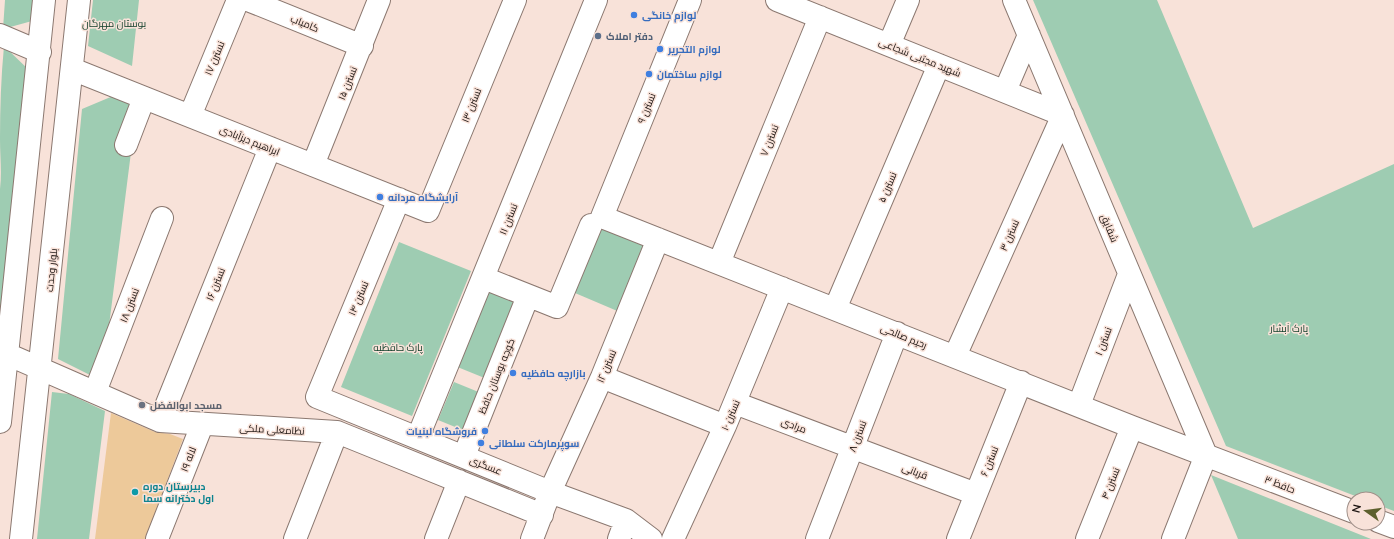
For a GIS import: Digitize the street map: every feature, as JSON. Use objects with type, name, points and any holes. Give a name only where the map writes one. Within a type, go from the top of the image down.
[{"type":"street","points":[[0,422],[3,352],[40,52],[44,0]]},
{"type":"street","name":"بلوار وحدت","points":[[21,539],[41,368],[79,0]]},
{"type":"street","name":"نسترن ۱۷","points":[[190,116],[238,0]]},
{"type":"street","name":"کامیاب","points":[[248,0],[362,46]]},
{"type":"street","name":"نسترن ۱۵","points":[[313,165],[380,0]]},
{"type":"street","name":"نسترن ۱۳","points":[[428,211],[515,0]]},
{"type":"street","name":"نسترن ۱۱","points":[[418,437],[596,0]]},
{"type":"street","name":"نسترن ۹","points":[[528,296],[557,307],[596,221],[690,0]]},
{"type":"street","name":"شهید مجتبی شجاعی","points":[[777,0],[1062,114]]},
{"type":"street","points":[[889,45],[908,0]]},
{"type":"street","name":"شقایق","points":[[1014,0],[1206,455]]},
{"type":"street","name":"نسترن ۷","points":[[719,263],[820,17]]},
{"type":"street","points":[[0,35],[40,52]]},
{"type":"street","points":[[1005,91],[1029,35]]},
{"type":"street","name":"نسترن ۵","points":[[835,309],[939,65]]},
{"type":"street","name":"ابراهیم دیزآبادی","points":[[72,69],[428,211]]},
{"type":"street","points":[[126,145],[144,98]]},
{"type":"street","name":"نسترن ۳","points":[[955,356],[1062,114]]},
{"type":"street","name":"نسترن ۱۶","points":[[160,421],[270,148]]},
{"type":"street","name":"نسترن ۱۴","points":[[317,397],[399,199]]},
{"type":"street","name":"نسترن ۱۸","points":[[95,392],[162,218]]},
{"type":"street","name":"رحیم صالحی","points":[[596,221],[658,240],[719,263],[1206,455]]},
{"type":"street","name":"نسترن ۱۲","points":[[532,539],[550,492],[602,377],[658,240]]},
{"type":"street","name":"نسترن ۱","points":[[1079,405],[1128,277]]},
{"type":"street","points":[[484,278],[528,296]]},
{"type":"street","name":"نسترن ۱۰","points":[[674,539],[735,403],[782,288]]},
{"type":"street","name":"کوچه بوستان حافظ","points":[[464,456],[528,296]]},
{"type":"street","name":"نسترن ۸","points":[[817,539],[897,333]]},
{"type":"street","name":"نظامعلی ملکی","points":[[3,352],[160,421],[337,432],[542,515]]},
{"type":"street","points":[[602,377],[725,426]]},
{"type":"street","name":"نسترن ۶","points":[[958,539],[1021,382]]},
{"type":"street","name":"عسگری","points":[[317,397],[550,492],[622,530],[651,539]]},
{"type":"street","name":"مرادی","points":[[735,403],[853,448]]},
{"type":"street","name":"لاله ۱۹","points":[[157,539],[202,424]]},
{"type":"street","name":"نسترن ۴","points":[[1087,539],[1132,427]]},
{"type":"street","points":[[295,539],[337,432]]},
{"type":"street","points":[[430,469],[439,446]]},
{"type":"street","name":"قربانی","points":[[853,448],[976,494]]},
{"type":"street","points":[[1173,539],[1206,455]]},
{"type":"street","name":"حافظ ۳","points":[[1206,455],[1346,509]]},
{"type":"street","points":[[436,539],[459,481]]},
{"type":"green space","points":[[5,0],[34,0],[32,21],[3,29]]},
{"type":"green space","name":"بوستان مهرگان","points":[[93,0],[139,0],[132,66],[88,46]]},
{"type":"green space","name":"پارک آبشار","points":[[1033,0],[1157,0],[1253,228],[1394,164],[1394,511],[1386,508],[1386,491],[1346,491],[1346,492],[1226,446]]},
{"type":"green space","points":[[4,46],[30,71],[0,324],[0,116]]},
{"type":"green space","points":[[113,96],[137,105],[102,381],[58,359],[82,109]]},
{"type":"green space","points":[[604,222],[651,241],[622,313],[575,293]]},
{"type":"green space","name":"پارک حافظیه","points":[[399,242],[471,271],[412,416],[341,387]]},
{"type":"green space","points":[[487,288],[519,301],[487,379],[455,366]]},
{"type":"green space","points":[[454,382],[481,393],[465,431],[438,420]]},
{"type":"green space","points":[[52,392],[69,394],[105,411],[89,539],[37,539]]},
{"type":"green space","points":[[1211,475],[1346,529],[1346,531],[1351,531],[1371,539],[1238,539]]},
{"type":"building","name":"دبیرستان دوره اول دخترانه سما","points":[[111,413],[155,432],[170,434],[183,439],[145,539],[95,539]]},
{"type":"place","name":"لوازم خانگی","points":[[634,15]]},
{"type":"place","name":"دفتر املاک","points":[[598,36]]},
{"type":"place","name":"لوازم التحریر","points":[[660,49]]},
{"type":"place","name":"لوازم ساختمان","points":[[649,74]]},
{"type":"place","name":"آرایشگاه مردانه","points":[[380,197]]},
{"type":"place","name":"بازارچه حافظیه","points":[[513,373]]},
{"type":"place","name":"مسجد ابوالفضل","points":[[142,405]]},
{"type":"place","name":"فروشگاه لبنیات","points":[[485,431]]},
{"type":"place","name":"سوپرمارکت سلطانی","points":[[481,443]]},
{"type":"place","name":"دبیرستان دوره اول دخترانه سما","points":[[135,492]]}]
